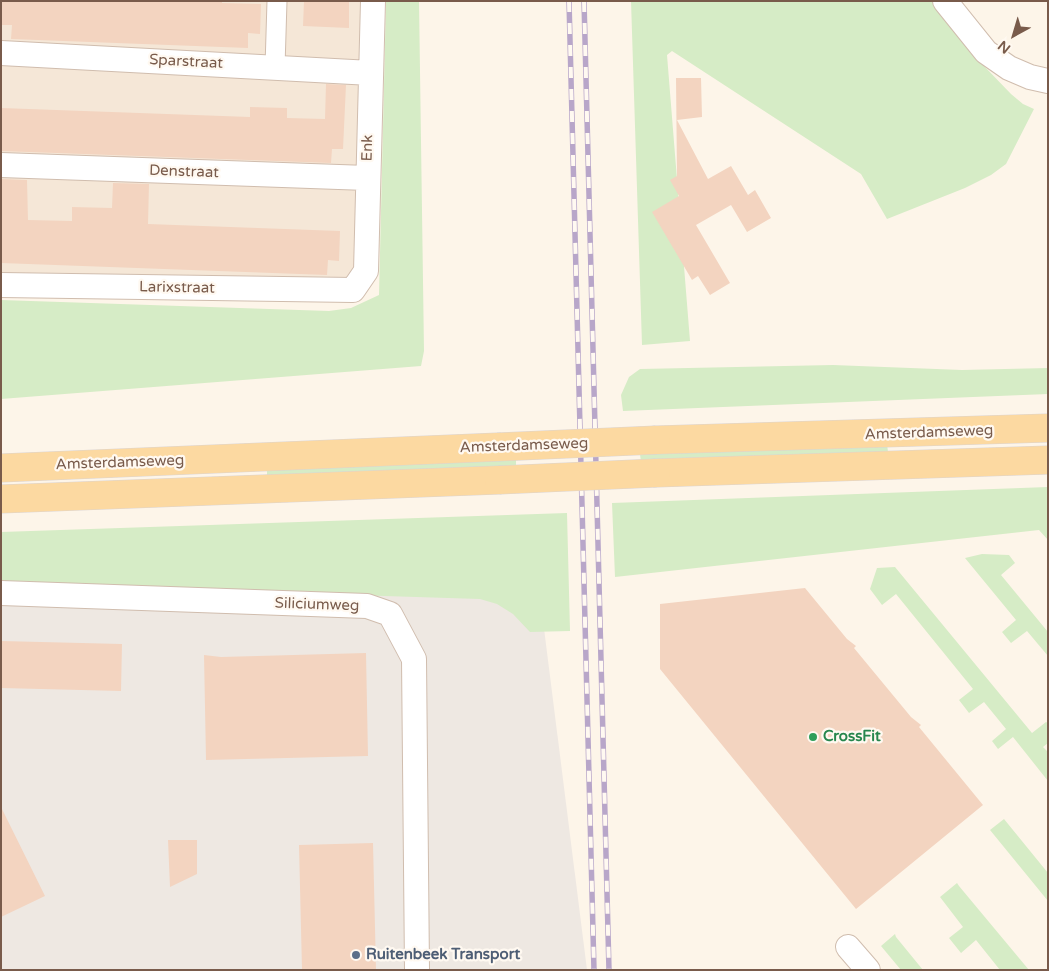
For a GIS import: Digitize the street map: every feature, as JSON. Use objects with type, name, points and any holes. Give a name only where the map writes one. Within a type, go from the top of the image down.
[{"type":"main road","name":"Amsterdamseweg","points":[[1,468],[656,440],[1048,428]]},
{"type":"main road","name":"Amsterdamseweg","points":[[1,499],[1048,460]]},
{"type":"street","points":[[275,67],[276,1]]},
{"type":"street","name":"Enk","points":[[353,290],[366,271],[373,1]]},
{"type":"street","points":[[945,1],[986,52],[1009,68],[1030,77],[1048,81]]},
{"type":"street","name":"Sparstraat","points":[[1,53],[371,73]]},
{"type":"street","name":"Denstraat","points":[[1,165],[367,178]]},
{"type":"street","name":"Larixstraat","points":[[1,285],[353,290]]},
{"type":"street","name":"Siliciumweg","points":[[1,593],[368,606],[390,614],[414,659],[417,970]]},
{"type":"street","points":[[848,947],[868,970]]},
{"type":"shaded area","points":[[1,1],[361,1],[358,291],[1,289]]},
{"type":"shaded area","points":[[536,565],[587,970],[1,970],[1,580]]},
{"type":"green space","points":[[386,1],[419,1],[424,351],[421,366],[1,399],[1,300],[329,311],[351,308],[379,295]]},
{"type":"green space","points":[[631,1],[933,1],[984,66],[1011,94],[1023,104],[1034,109],[1006,164],[991,175],[965,188],[887,219],[861,174],[672,51],[667,55],[690,341],[642,345]]},
{"type":"green space","points":[[833,365],[962,370],[1048,368],[1048,394],[623,411],[621,395],[629,377],[640,369]]},
{"type":"green space","points":[[887,444],[888,452],[641,462],[640,454]]},
{"type":"green space","points":[[516,459],[516,466],[267,478],[267,470]]},
{"type":"green space","points":[[1048,487],[1048,540],[1039,530],[615,577],[612,503]]},
{"type":"green space","points":[[567,513],[570,631],[530,632],[513,614],[497,604],[480,599],[1,584],[1,532]]},
{"type":"green space","points":[[982,554],[1009,555],[1015,563],[1001,575],[1048,632],[1048,656],[1027,631],[1011,643],[1002,632],[1016,620],[965,558]]},
{"type":"green space","points":[[895,567],[1032,733],[1046,722],[1048,723],[1048,743],[1043,747],[1048,752],[1048,781],[1013,737],[998,749],[992,741],[1006,729],[984,702],[969,713],[959,700],[973,689],[896,594],[882,605],[870,589],[877,568]]},
{"type":"green space","points":[[1004,819],[1048,873],[1048,901],[990,830]]},
{"type":"green space","points":[[957,883],[1029,970],[1000,970],[976,940],[961,953],[949,938],[963,927],[940,897]]},
{"type":"green space","points":[[895,934],[923,970],[901,970],[881,946]]},
{"type":"building","points":[[1,1],[222,1],[222,3],[261,4],[260,34],[248,33],[248,48],[11,39],[12,25],[1,25]]},
{"type":"building","points":[[304,1],[349,1],[349,28],[303,26]]},
{"type":"building","points":[[676,78],[701,78],[702,117],[677,120],[708,179],[731,166],[748,195],[755,190],[771,218],[747,232],[731,205],[696,225],[730,283],[710,295],[698,276],[692,280],[652,212],[679,196],[670,180],[677,176]]},
{"type":"building","points":[[326,84],[346,85],[343,149],[332,149],[331,163],[1,151],[1,108],[250,117],[250,107],[287,108],[287,118],[325,119]]},
{"type":"building","points":[[1,179],[27,180],[28,220],[72,221],[72,207],[112,208],[113,183],[149,184],[148,224],[340,231],[339,261],[328,260],[327,275],[1,263]]},
{"type":"building","points":[[805,588],[847,639],[856,646],[854,648],[911,717],[921,725],[919,727],[983,805],[856,909],[660,669],[660,604]]},
{"type":"building","points":[[1,641],[122,644],[121,691],[1,688]]},
{"type":"building","points":[[366,653],[368,756],[206,760],[204,655],[221,657]]},
{"type":"building","points":[[1,807],[45,896],[1,917]]},
{"type":"building","points":[[168,840],[197,840],[197,874],[170,887]]},
{"type":"building","points":[[373,843],[376,970],[302,970],[299,845]]},
{"type":"railway","points":[[569,1],[594,970]]},
{"type":"railway","points":[[584,1],[609,970]]},
{"type":"place","name":"CrossFit","points":[[813,737]]},
{"type":"place","name":"Ruitenbeek Transport","points":[[356,955]]}]
